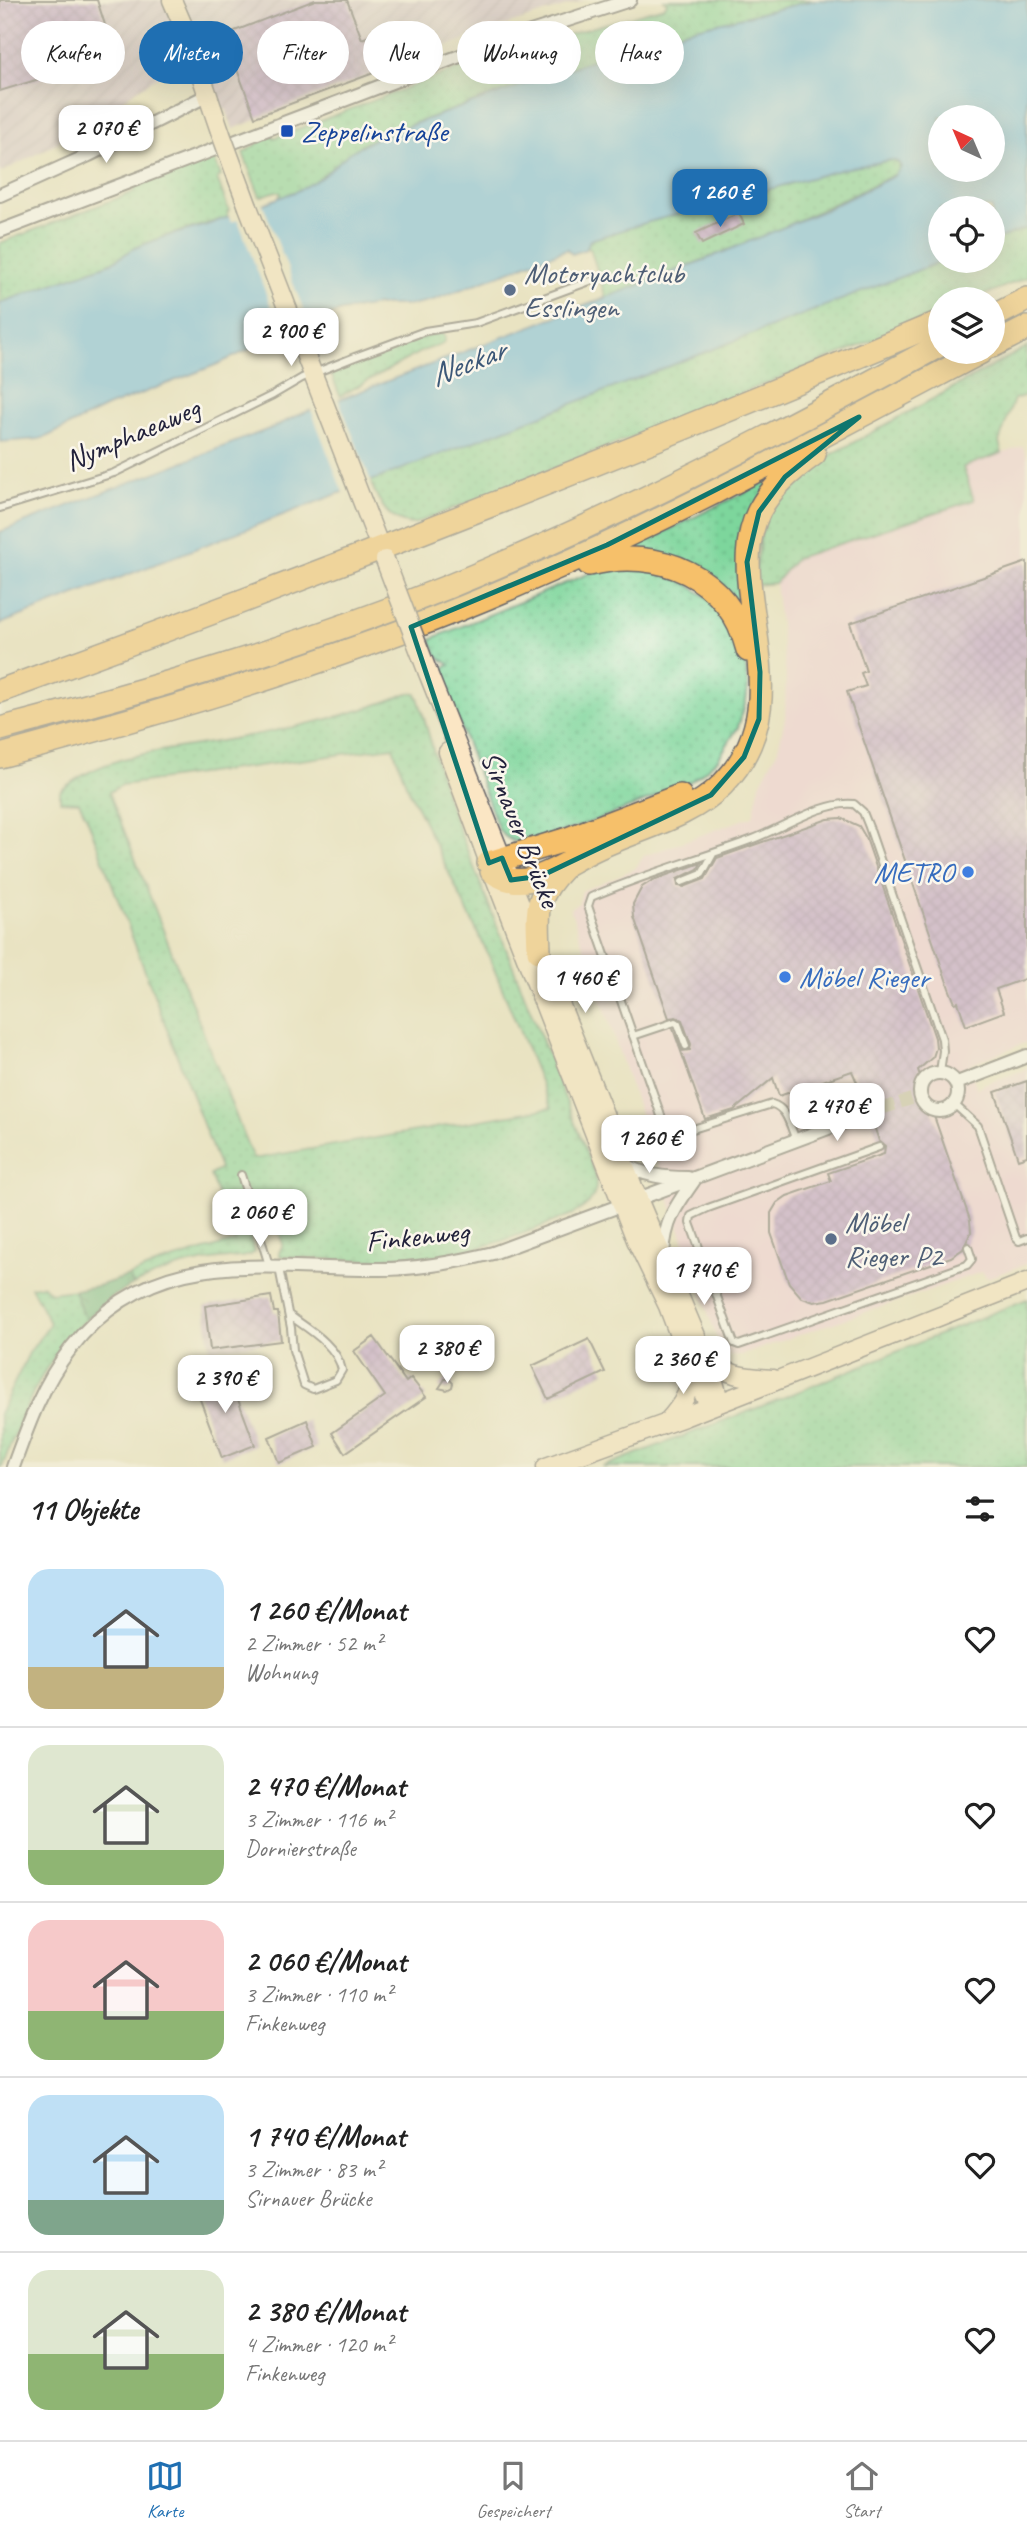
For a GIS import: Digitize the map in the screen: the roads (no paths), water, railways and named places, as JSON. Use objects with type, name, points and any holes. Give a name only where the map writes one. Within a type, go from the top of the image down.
[{"type":"highway","points":[[1005,299],[1027,293]]},
{"type":"highway","points":[[1005,310],[1027,299]]},
{"type":"highway","points":[[0,691],[383,554],[928,327]]},
{"type":"highway","points":[[1005,339],[1027,328]]},
{"type":"highway","points":[[0,729],[219,668],[443,588],[526,554],[666,489],[928,351]]},
{"type":"highway","points":[[0,756],[233,690],[365,645],[540,576],[675,513],[958,364]]},
{"type":"highway","points":[[498,868],[534,879],[694,806],[722,785],[744,757],[756,732],[761,695],[748,576],[748,549],[754,524],[766,499],[785,477],[859,417]]},
{"type":"highway","points":[[498,868],[692,790],[717,770],[740,734],[751,706],[752,673],[740,626],[723,600],[700,579],[673,566],[642,558],[601,561],[540,576]]},
{"type":"highway","points":[[539,951],[537,916],[540,900],[548,885],[569,862]]},
{"type":"main road","points":[[172,0],[208,95]]},
{"type":"main road","name":"Sirnauer Brücke","points":[[208,95],[221,134],[320,371],[368,517],[428,673],[452,764],[498,868],[630,1202],[663,1260],[696,1360],[705,1397],[714,1405]]},
{"type":"main road","name":"Sirnauer Brücke","points":[[498,868],[539,951],[624,1164],[636,1240],[696,1360]]},
{"type":"main road","points":[[546,1467],[780,1380],[1027,1282]]},
{"type":"main road","points":[[666,1423],[686,1399],[696,1360],[733,1375],[780,1380]]},
{"type":"street","points":[[0,231],[456,57],[522,33],[630,0]]},
{"type":"street","points":[[0,195],[89,155],[208,95]]},
{"type":"street","points":[[957,1083],[1027,1056]]},
{"type":"street","points":[[931,1074],[948,1074],[957,1083],[958,1096],[954,1104],[943,1111],[927,1107],[922,1100],[920,1090],[924,1079],[931,1074]]},
{"type":"street","name":"Finkenweg","points":[[13,1467],[48,1382],[71,1348],[98,1319],[134,1294],[176,1277],[218,1268],[274,1265],[371,1269],[440,1265],[516,1246],[866,1114]]},
{"type":"street","points":[[624,1164],[657,1177],[695,1179]]},
{"type":"street","points":[[663,1260],[665,1232],[671,1214],[695,1179]]},
{"type":"lane","name":"Nymphaeaweg","points":[[0,508],[114,473],[320,371],[416,334],[476,323],[590,281]]},
{"type":"lane","points":[[796,1140],[785,1112],[781,1107],[772,1104],[677,1134],[667,1133],[588,903],[591,897],[755,839],[788,822],[839,805],[854,804],[860,809],[869,827],[942,1039],[940,1072]]},
{"type":"lane","points":[[682,882],[702,874],[713,854]]},
{"type":"lane","points":[[633,1036],[677,1022],[686,1046]]},
{"type":"lane","points":[[954,1104],[978,1126],[1017,1239],[1027,1238]]},
{"type":"lane","points":[[879,1147],[691,1216],[690,1223],[734,1343],[739,1345],[967,1265],[972,1259],[968,1247]]},
{"type":"lane","points":[[241,1175],[279,1280],[289,1315],[293,1350],[304,1385],[313,1389],[336,1380],[342,1370],[333,1351],[318,1336],[289,1315]]},
{"type":"water","name":"Neckar","points":[[815,0],[1027,0],[1027,228],[1005,236],[1005,196],[928,196],[928,266],[0,624],[0,532],[707,259],[825,210],[894,176],[901,167],[898,162],[891,160],[843,169],[590,240],[586,249],[572,254],[567,249],[433,300],[411,305],[378,305],[341,311],[218,364],[107,407],[48,436],[0,442],[0,303],[111,263],[135,248],[163,237],[207,225],[297,191],[322,177],[350,152],[378,137],[526,84],[581,84],[581,64],[595,59],[595,84],[684,84],[684,31]]},
{"type":"tunnel","points":[[866,1114],[920,1096]]},
{"type":"place","name":"Zeppelinstraße","points":[[287,131]]},
{"type":"place","name":"Motoryachtclub Esslingen","points":[[510,290]]},
{"type":"place","name":"METRO","points":[[968,872]]},
{"type":"place","name":"Möbel Rieger","points":[[785,977]]},
{"type":"place","name":"Möbel Rieger P2","points":[[831,1239]]}]
